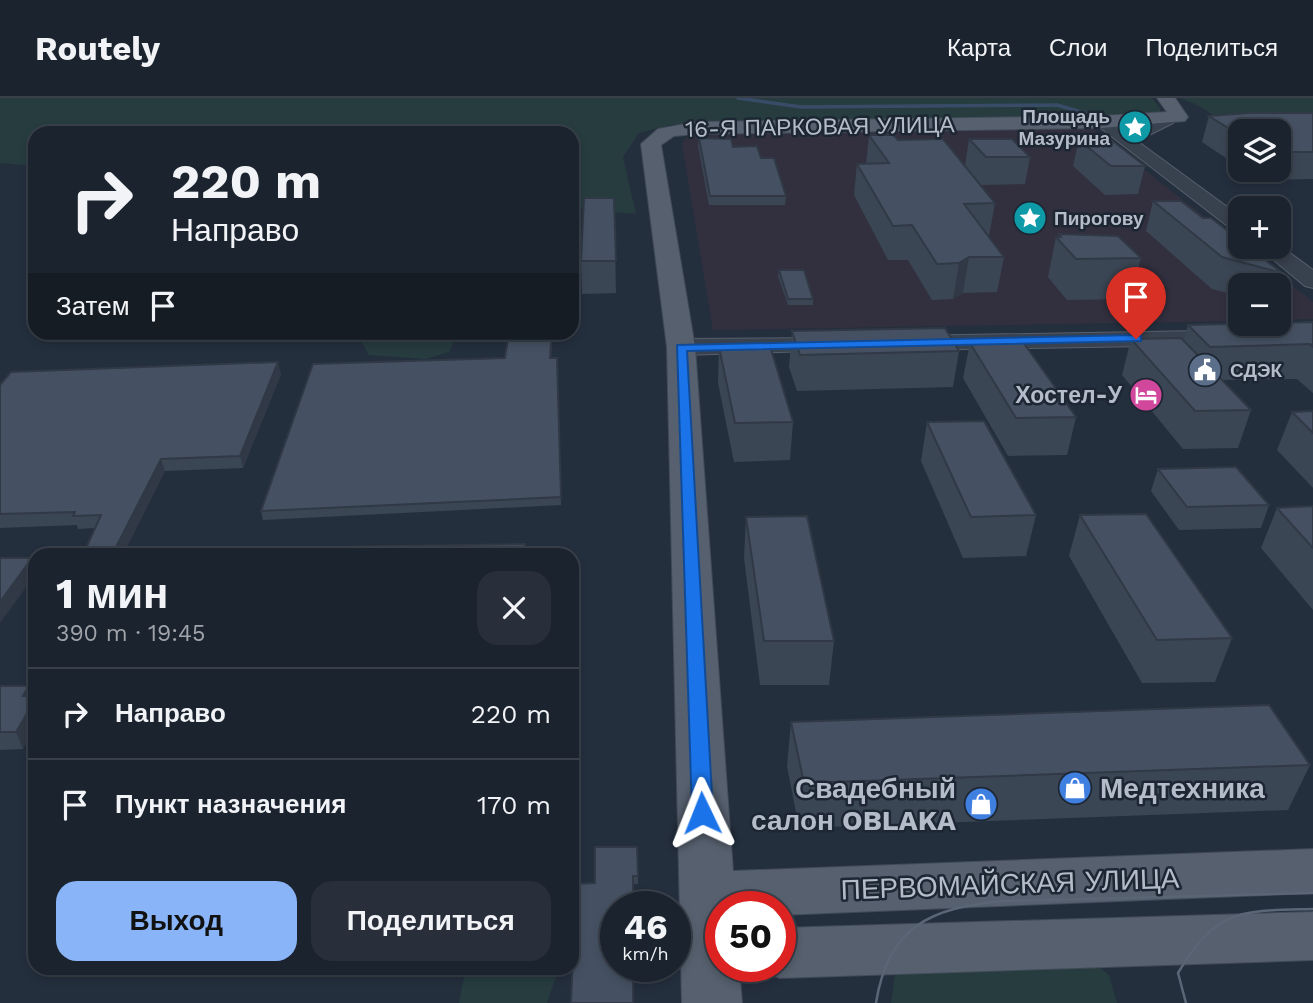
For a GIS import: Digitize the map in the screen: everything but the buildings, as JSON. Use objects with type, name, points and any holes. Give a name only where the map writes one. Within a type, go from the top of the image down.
[{"type":"main road","points":[[1166,98],[1180,114],[1167,120]]},
{"type":"main road","name":"16-Я ПАРКОВАЯ УЛИЦА","points":[[706,891],[681,347],[651,144],[657,136],[696,128],[1167,120]]},
{"type":"main road","name":"ПЕРВОМАЙСКАЯ УЛИЦА","points":[[796,891],[1313,871]]},
{"type":"main road","points":[[796,952],[1313,936]]},
{"type":"street","points":[[1125,140],[1167,120]]},
{"type":"street","points":[[1101,122],[1228,216]]},
{"type":"street","points":[[1284,259],[1313,281]]},
{"type":"street","points":[[883,344],[1313,336]]},
{"type":"street","points":[[681,347],[857,344]]},
{"type":"shaded area","points":[[1090,127],[1228,235],[1228,259],[1258,259],[1276,273],[1228,273],[1228,321],[713,330],[682,144],[688,135],[723,131]]},
{"type":"shaded area","points":[[1291,285],[1313,302],[1313,319],[1291,320]]},
{"type":"green space","points":[[0,98],[1152,98],[1160,108],[1160,114],[1128,116],[789,120],[670,125],[639,133],[623,157],[636,214],[579,210],[579,126],[28,126],[28,165],[0,163]]},
{"type":"green space","points":[[1180,98],[1313,98],[1313,129],[1291,129],[1291,119],[1228,119],[1228,125],[1199,106]]},
{"type":"green space","points":[[454,340],[449,352],[426,359],[369,355],[361,341]]},
{"type":"green space","points":[[1096,965],[1109,975],[1117,1003],[891,1003],[895,975],[910,966]]},
{"type":"green space","points":[[464,975],[557,975],[547,1003],[459,1003]]},
{"type":"waterway","points":[[738,98],[801,107],[1057,105],[1091,115]]},
{"type":"tram line","points":[[876,1003],[882,977],[902,939],[934,916],[954,909],[1002,901],[1313,893]]},
{"type":"tram line","points":[[1186,1003],[1178,973],[1192,951],[1219,924],[1249,913],[1313,909]]},
{"type":"place","name":"Площадь Мазурина","points":[[1135,127]]},
{"type":"place","name":"Пирогову","points":[[1030,218]]},
{"type":"place","name":"СДЭК","points":[[1205,370]]},
{"type":"place","name":"Хостел-У","points":[[1146,395]]},
{"type":"place","name":"Медтехника","points":[[1075,788]]},
{"type":"place","name":"Свадебный салон OBLAKA","points":[[981,804]]},
{"type":"route","points":[[702,813],[681,347],[1136,339]]}]
